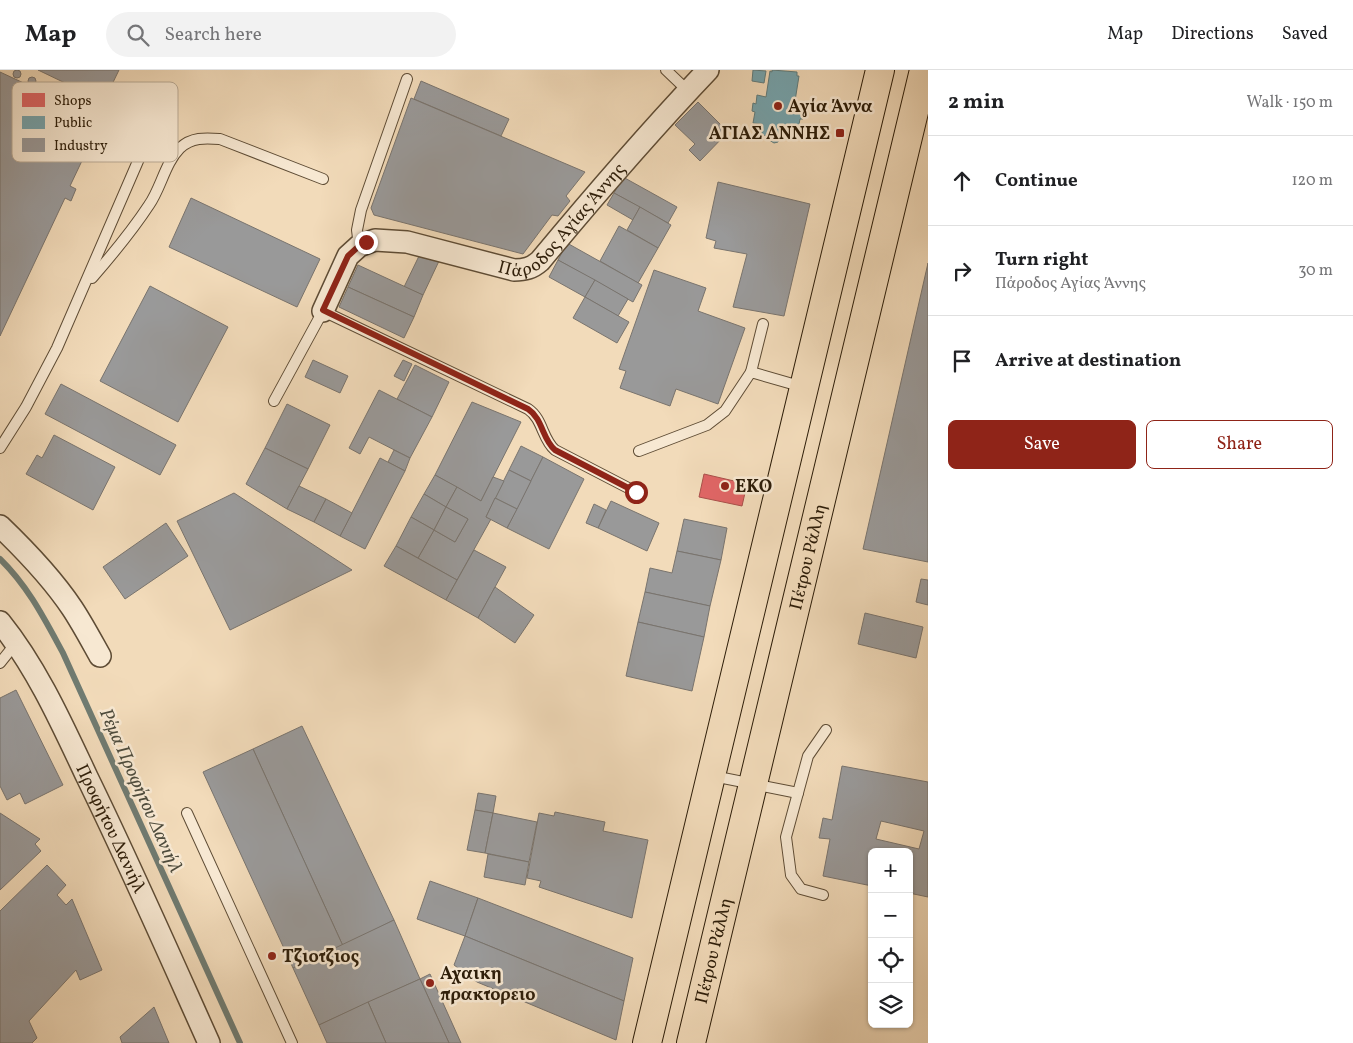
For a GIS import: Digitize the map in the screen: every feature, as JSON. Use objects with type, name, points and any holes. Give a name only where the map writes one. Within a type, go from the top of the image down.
[{"type":"main road","points":[[647,1043],[880,70]]},
{"type":"main road","name":"Πέτρου Ράλλη","points":[[691,1043],[924,70]]},
{"type":"street","name":"Πάροδος Αγίας Άννης","points":[[359,246],[366,242],[384,239],[408,242],[514,270],[529,269],[540,261],[708,70]]},
{"type":"street","points":[[323,310],[348,256],[359,246]]},
{"type":"street","points":[[0,526],[27,552],[58,588],[73,609],[100,656]]},
{"type":"street","name":"Προφήτου Δανιήλ","points":[[0,622],[16,643],[51,702],[105,812],[209,1043]]},
{"type":"lane","points":[[666,70],[688,91]]},
{"type":"lane","points":[[359,246],[357,230],[361,210],[407,80]]},
{"type":"lane","points":[[178,151],[191,140],[204,138],[220,139],[323,179]]},
{"type":"lane","points":[[0,448],[41,380],[85,285],[138,162]]},
{"type":"lane","points":[[85,285],[116,251],[150,204],[171,162]]},
{"type":"lane","points":[[274,401],[323,310],[528,409],[537,418],[546,440],[555,450],[636,492]]},
{"type":"lane","points":[[638,451],[707,425],[725,411],[751,372],[763,324]]},
{"type":"lane","points":[[751,372],[804,387]]},
{"type":"lane","points":[[0,663],[16,643]]},
{"type":"lane","points":[[823,895],[801,890],[791,875],[786,837],[808,756],[826,730]]},
{"type":"lane","points":[[711,776],[798,793]]},
{"type":"lane","points":[[187,813],[292,1043]]},
{"type":"building: Shops","points":[[704,474],[747,484],[742,506],[699,497]]},
{"type":"building: Public","points":[[753,70],[766,71],[764,83],[752,81]]},
{"type":"building: Public","name":"Αγία Άννα","points":[[772,70],[797,72],[797,76],[799,76],[795,101],[803,103],[802,111],[805,112],[803,119],[800,119],[798,130],[790,128],[787,139],[781,138],[778,142],[774,143],[769,140],[768,136],[762,135],[762,124],[753,123],[755,112],[752,111],[753,103],[756,104],[757,95],[766,97],[770,71],[772,72]]},
{"type":"building: Industry","points":[[17,70],[21,74],[17,78],[13,74]]},
{"type":"building: Industry","points":[[38,70],[119,70],[113,82],[63,82]]},
{"type":"building: Industry","points":[[0,72],[21,82],[12,82],[12,162],[81,162],[70,186],[76,189],[71,201],[65,198],[0,336]]},
{"type":"building: Industry","points":[[29,78],[35,78],[36,82],[28,82]]},
{"type":"building: Industry","points":[[421,81],[509,119],[501,136],[414,99]]},
{"type":"building: Industry","points":[[411,98],[585,172],[566,196],[570,201],[558,216],[552,215],[523,254],[374,215],[371,208]]},
{"type":"building: Industry","points":[[698,102],[728,132],[700,161],[689,150],[695,144],[675,125]]},
{"type":"building: Industry","points":[[623,177],[677,207],[668,223],[614,193]]},
{"type":"building: Industry","points":[[718,182],[810,204],[784,316],[733,307],[747,254],[714,248],[716,241],[706,238]]},
{"type":"building: Industry","points":[[614,193],[640,207],[633,220],[607,205]]},
{"type":"building: Industry","points":[[191,198],[320,259],[297,307],[169,247]]},
{"type":"building: Industry","points":[[640,207],[671,225],[658,248],[627,230]]},
{"type":"building: Industry","points":[[619,226],[658,248],[638,283],[600,261]]},
{"type":"building: Industry","points":[[567,243],[642,285],[633,302],[558,260]]},
{"type":"building: Industry","points":[[419,256],[439,261],[423,295],[404,287]]},
{"type":"building: Industry","points":[[558,260],[595,280],[585,297],[549,277]]},
{"type":"building: Industry","points":[[928,263],[928,562],[863,549]]},
{"type":"building: Industry","points":[[358,265],[423,295],[414,317],[348,287]]},
{"type":"building: Industry","points":[[654,270],[706,288],[698,311],[745,328],[718,404],[676,389],[670,406],[620,388],[626,371],[619,369]]},
{"type":"building: Industry","points":[[595,280],[628,299],[618,316],[585,297]]},
{"type":"building: Industry","points":[[150,286],[228,327],[178,422],[100,381]]},
{"type":"building: Industry","points":[[348,287],[414,317],[404,338],[339,307]]},
{"type":"building: Industry","points":[[585,297],[629,322],[617,343],[573,318]]},
{"type":"building: Industry","points":[[313,360],[348,376],[340,393],[305,377]]},
{"type":"building: Industry","points":[[403,360],[412,364],[404,381],[394,376]]},
{"type":"building: Industry","points":[[415,365],[449,382],[432,417],[397,399]]},
{"type":"building: Industry","points":[[61,384],[176,445],[160,475],[45,414]]},
{"type":"building: Industry","points":[[379,390],[432,417],[410,458],[369,437],[360,454],[349,448]]},
{"type":"building: Industry","points":[[472,402],[521,422],[481,501],[435,475]]},
{"type":"building: Industry","points":[[287,404],[330,425],[308,469],[265,448]]},
{"type":"building: Industry","points":[[54,435],[115,467],[93,510],[26,474],[37,455],[42,458]]},
{"type":"building: Industry","points":[[521,446],[543,457],[531,481],[509,470]]},
{"type":"building: Industry","points":[[265,448],[308,469],[287,509],[246,484]]},
{"type":"building: Industry","points":[[394,450],[410,458],[405,471],[388,462]]},
{"type":"building: Industry","points":[[543,457],[584,479],[549,549],[507,528]]},
{"type":"building: Industry","points":[[380,458],[405,471],[365,549],[340,536]]},
{"type":"building: Industry","points":[[509,470],[531,481],[517,509],[495,498]]},
{"type":"building: Industry","points":[[435,475],[457,487],[446,507],[424,494]]},
{"type":"building: Industry","points":[[493,477],[504,481],[486,517],[491,519],[457,580],[418,558],[434,530],[455,542],[468,519],[446,507],[457,487],[481,501]]},
{"type":"building: Industry","points":[[299,486],[326,499],[314,522],[287,509]]},
{"type":"building: Industry","points":[[234,493],[352,570],[230,630],[177,521]]},
{"type":"building: Industry","points":[[424,494],[446,507],[434,530],[411,517]]},
{"type":"building: Industry","points":[[495,498],[517,509],[507,528],[486,517]]},
{"type":"building: Industry","points":[[326,499],[352,513],[340,536],[314,522]]},
{"type":"building: Industry","points":[[611,501],[659,523],[647,551],[598,528]]},
{"type":"building: Industry","points":[[594,504],[606,510],[598,528],[586,523]]},
{"type":"building: Industry","points":[[446,507],[468,519],[455,542],[434,530]]},
{"type":"building: Industry","points":[[411,517],[434,530],[418,558],[396,546]]},
{"type":"building: Industry","points":[[684,519],[727,528],[721,560],[677,551]]},
{"type":"building: Industry","points":[[166,523],[188,556],[125,599],[103,567]]},
{"type":"building: Industry","points":[[396,546],[457,580],[446,600],[384,566]]},
{"type":"building: Industry","points":[[474,550],[506,567],[478,618],[446,600]]},
{"type":"building: Industry","points":[[677,551],[721,560],[710,606],[645,592],[650,568],[672,573]]},
{"type":"building: Industry","points":[[921,579],[928,580],[928,605],[916,602]]},
{"type":"building: Industry","points":[[495,587],[534,615],[515,643],[478,618]]},
{"type":"building: Industry","points":[[645,592],[710,606],[704,637],[638,622]]},
{"type":"building: Industry","points":[[865,613],[923,627],[916,658],[858,644]]},
{"type":"building: Industry","points":[[638,622],[704,637],[692,691],[626,676]]},
{"type":"building: Industry","points":[[16,690],[63,785],[25,804],[20,793],[7,800],[0,786],[0,698]]},
{"type":"building: Industry","points":[[302,726],[394,920],[343,946],[253,749]]},
{"type":"building: Industry","points":[[253,749],[343,946],[293,968],[203,772]]},
{"type":"building: Industry","points":[[842,766],[928,782],[928,897],[913,894],[913,848],[868,848],[868,885],[823,876],[830,839],[819,838],[823,818],[832,820]],"holes":[[[881,821],[924,831],[919,849],[876,839]]]},
{"type":"building: Industry","points":[[478,793],[496,796],[493,813],[475,810]]},
{"type":"building: Industry","points":[[475,810],[493,813],[485,853],[467,850]]},
{"type":"building: Industry","points":[[555,812],[605,822],[603,831],[648,840],[632,918],[539,887],[541,881],[527,878],[539,813],[554,816]]},
{"type":"building: Industry","points":[[0,813],[40,839],[35,844],[41,851],[0,890]]},
{"type":"building: Industry","points":[[493,813],[537,822],[529,862],[485,853]]},
{"type":"building: Industry","points":[[488,854],[529,862],[525,885],[484,877]]},
{"type":"building: Industry","points":[[47,865],[66,885],[57,895],[66,905],[72,899],[102,970],[80,980],[76,970],[29,1021],[37,1038],[32,1043],[0,1043],[0,911]]},
{"type":"building: Industry","points":[[430,881],[478,898],[465,936],[417,919]]},
{"type":"building: Industry","points":[[478,898],[633,958],[624,1001],[465,936]]},
{"type":"building: Industry","points":[[394,920],[420,979],[319,1025],[293,968]]},
{"type":"building: Industry","points":[[465,936],[624,1001],[616,1040],[477,982],[454,965]]},
{"type":"building: Industry","points":[[430,974],[461,1043],[449,1043],[420,979]]},
{"type":"building: Industry","points":[[420,979],[449,1043],[386,1043],[368,1002]]},
{"type":"building: Industry","points":[[368,1002],[386,1043],[327,1043],[319,1025]]},
{"type":"building: Industry","points":[[154,1007],[169,1043],[122,1043],[120,1037]]},
{"type":"waterway","name":"Ρέμα Προφήτου Δανιήλ","points":[[0,559],[19,580],[43,616],[63,653],[240,1043]]},
{"type":"place","name":"Αγία Άννα","points":[[778,106]]},
{"type":"place","name":"ΑΓΙΑΣ ΑΝΝΗΣ","points":[[840,133]]},
{"type":"place","name":"EKO","points":[[725,486]]},
{"type":"place","name":"Τζιοτζιος","points":[[272,956]]},
{"type":"place","name":"Αχαικη πρακτορειο","points":[[430,983]]},
{"type":"route","points":[[366,242],[353,250],[348,256],[323,310],[528,409],[537,418],[546,440],[555,450],[636,492]]}]
